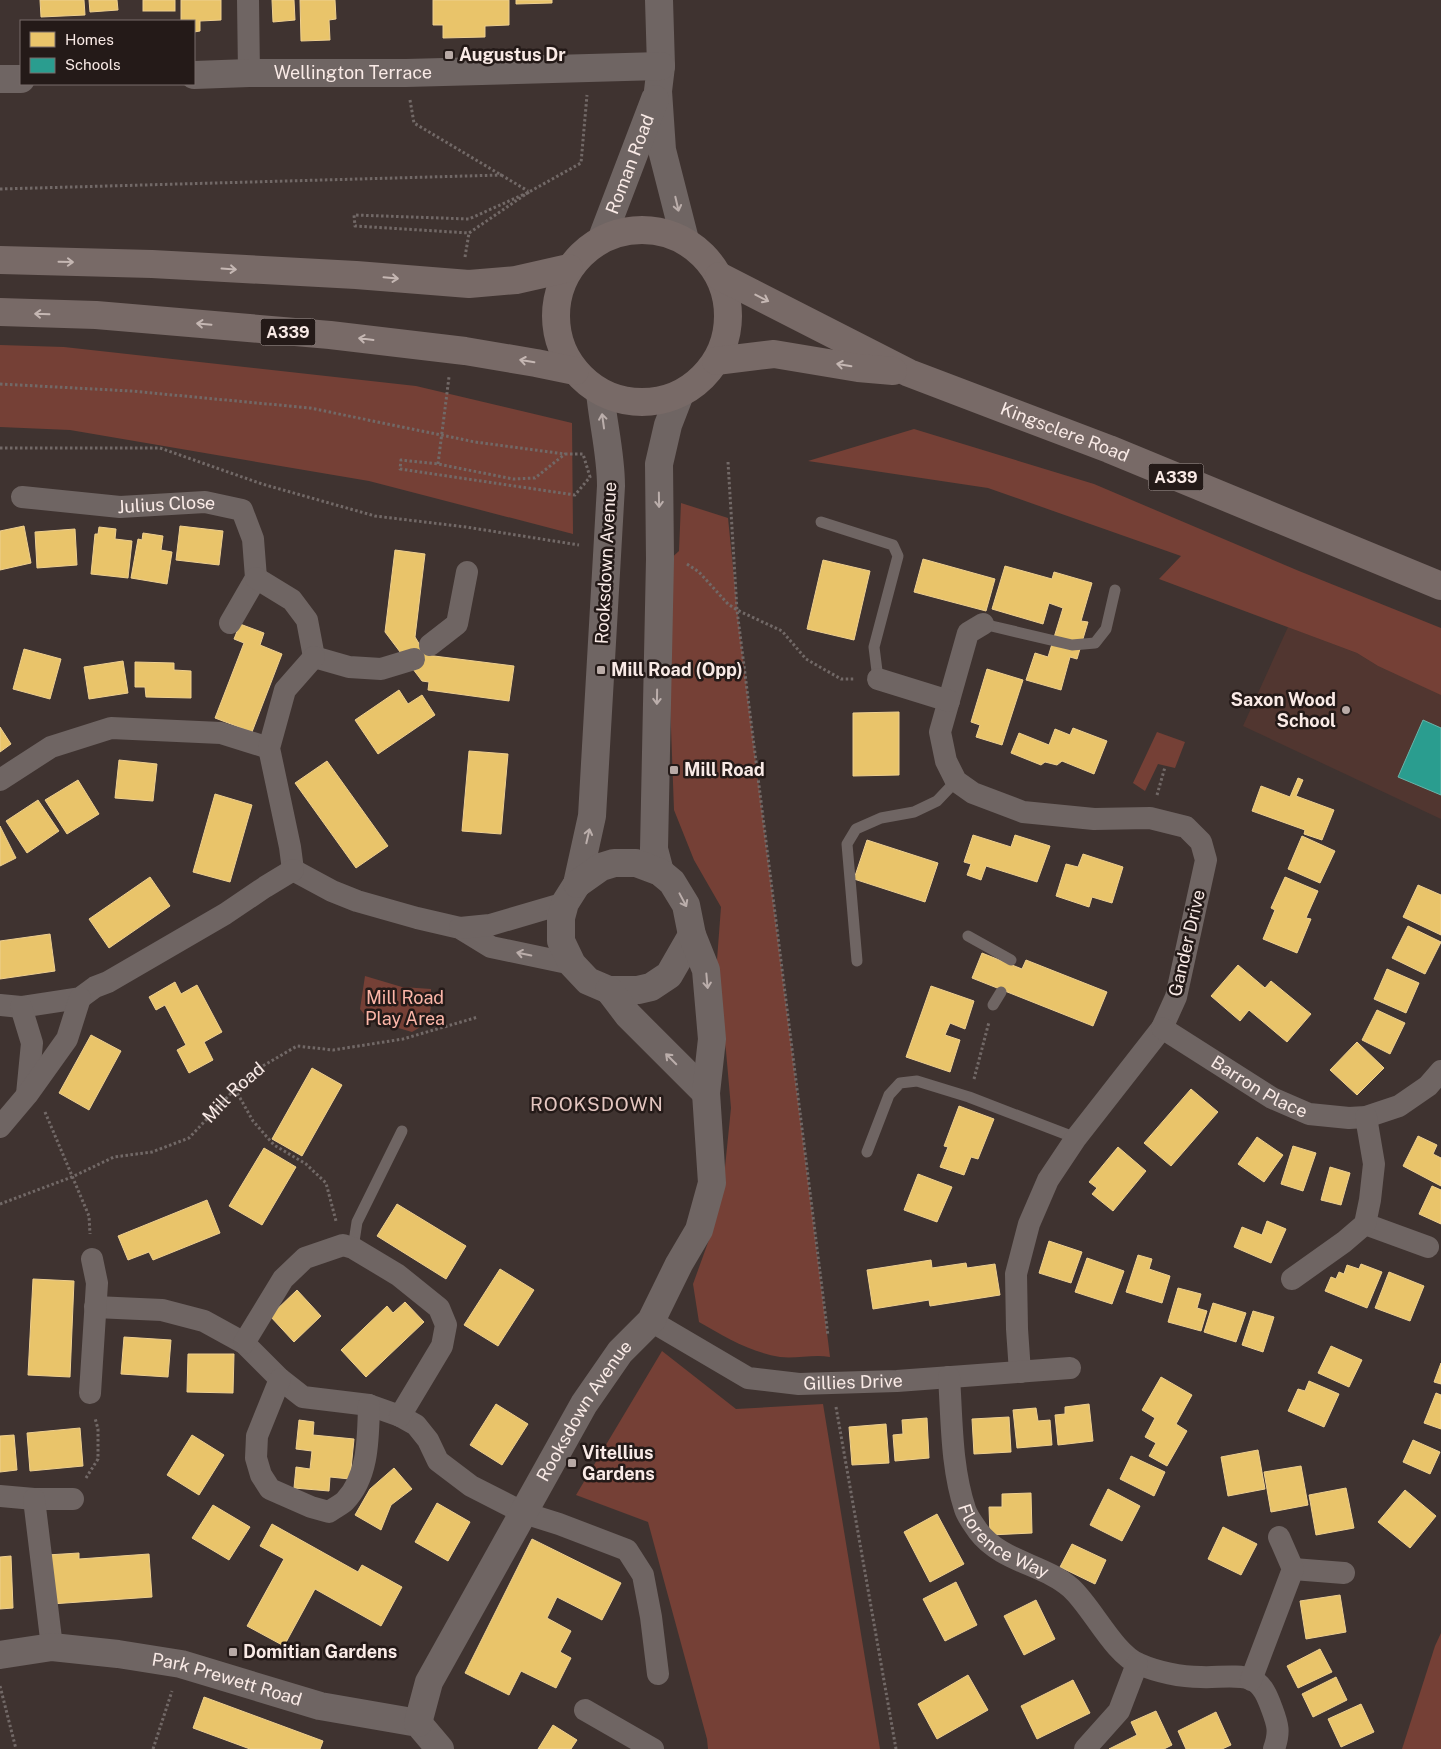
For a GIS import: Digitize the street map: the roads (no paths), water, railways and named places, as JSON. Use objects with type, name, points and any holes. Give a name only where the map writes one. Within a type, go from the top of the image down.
[{"type":"highway","points":[[644,229],[665,232],[685,240],[704,256],[719,276],[726,296],[729,318],[725,340],[716,361],[700,380],[680,394],[654,402],[644,402],[626,401],[600,392],[575,371],[561,348],[555,321],[557,293],[569,268],[590,246],[602,238],[622,231],[644,229]]},
{"type":"highway","points":[[0,260],[152,264],[356,275],[469,284],[516,280],[569,268]]},
{"type":"highway","name":"Kingsclere Road","points":[[719,276],[909,373],[1109,449],[1441,586]]},
{"type":"highway","name":"A339","points":[[0,312],[96,315],[330,335],[465,351],[536,362],[575,371]]},
{"type":"highway","name":"Kingsclere Road","points":[[716,361],[774,354],[858,368],[909,373]]},
{"type":"street","points":[[248,0],[249,73]]},
{"type":"street","name":"Roman Road","points":[[658,0],[662,150],[685,240]]},
{"type":"street","name":"Wellington Terrace","points":[[195,75],[406,73],[660,79]]},
{"type":"street","points":[[0,79],[20,79]]},
{"type":"street","name":"Roman Road","points":[[602,238],[660,79]]},
{"type":"street","name":"Rooksdown Avenue","points":[[600,392],[611,468],[592,816],[571,893],[561,918],[561,941],[572,964],[588,981],[609,990],[638,990],[650,987],[669,975],[692,936]]},
{"type":"street","name":"Rooksdown Avenue","points":[[660,872],[654,849],[660,559],[659,464],[668,425],[680,394]]},
{"type":"street","name":"Julius Close","points":[[22,497],[120,507],[205,502],[242,510],[253,540],[256,578]]},
{"type":"street","points":[[314,657],[349,667],[381,669],[422,652],[456,624],[467,572]]},
{"type":"street","points":[[230,623],[256,578],[292,600],[307,620],[314,657]]},
{"type":"street","points":[[956,781],[946,761],[940,732],[968,634],[982,624]]},
{"type":"street","points":[[293,870],[269,748],[285,690],[314,657]]},
{"type":"street","points":[[878,679],[948,701]]},
{"type":"street","points":[[0,780],[51,747],[111,728],[221,733],[269,748]]},
{"type":"street","name":"Gander Drive","points":[[956,781],[973,792],[1023,812],[1094,819],[1150,818],[1186,827],[1201,842],[1206,860],[1176,997],[1162,1028],[1076,1138],[1048,1180],[1029,1224],[1016,1274],[1020,1372]]},
{"type":"street","name":"Rooksdown Avenue","points":[[418,1723],[429,1682],[584,1404],[620,1352],[651,1321],[679,1264],[699,1230],[712,1182],[706,1093],[712,1030],[706,970],[692,936],[686,905],[672,882],[660,872],[636,863],[614,863],[601,867],[571,893]]},
{"type":"street","points":[[293,870],[332,891],[357,901],[460,928],[491,947],[572,964]]},
{"type":"street","points":[[26,1095],[32,1043],[10,1006],[80,998],[95,987],[108,982],[225,914],[293,870]]},
{"type":"street","points":[[460,928],[490,925],[571,893]]},
{"type":"street","name":"Rooksdown Avenue","points":[[609,990],[628,1015],[706,1093]]},
{"type":"street","points":[[0,1128],[67,1039],[80,998]]},
{"type":"street","name":"Barron Place","points":[[1162,1028],[1279,1101],[1309,1114],[1349,1118],[1366,1117],[1399,1106],[1428,1086],[1441,1072]]},
{"type":"street","points":[[1292,1279],[1344,1242],[1365,1224],[1374,1164],[1366,1117]]},
{"type":"street","points":[[1365,1224],[1428,1247]]},
{"type":"street","points":[[244,1343],[283,1279],[305,1258],[348,1247],[398,1275],[440,1308],[446,1325],[442,1346],[400,1416]]},
{"type":"street","points":[[90,1393],[97,1283],[92,1259]]},
{"type":"street","points":[[95,1307],[162,1310],[204,1321],[244,1343],[280,1379],[303,1397],[369,1405],[400,1416],[416,1425],[428,1440],[438,1461],[472,1486],[524,1513],[627,1550],[643,1575],[651,1617],[658,1674]]},
{"type":"street","name":"Gillies Drive","points":[[651,1321],[748,1378],[799,1384],[897,1381],[1070,1368]]},
{"type":"street","name":"Florence Way","points":[[949,1377],[954,1455],[959,1483],[965,1510],[979,1533],[995,1548],[1057,1578],[1070,1588],[1088,1607],[1095,1619],[1118,1647],[1137,1664],[1162,1672],[1200,1677],[1228,1677],[1251,1680]]},
{"type":"street","points":[[280,1379],[257,1436],[256,1458],[261,1475],[270,1489],[311,1507],[329,1512],[344,1501],[357,1483],[368,1447],[369,1405]]},
{"type":"street","points":[[0,1496],[34,1499],[73,1499]]},
{"type":"street","points":[[34,1499],[52,1647]]},
{"type":"street","points":[[1279,1537],[1293,1569],[1251,1680],[1266,1693],[1276,1718],[1279,1731],[1279,1748]]},
{"type":"street","points":[[1293,1569],[1344,1573]]},
{"type":"street","name":"Park Prewett Road","points":[[0,1655],[52,1647],[118,1654],[182,1664],[320,1706],[418,1723]]},
{"type":"street","points":[[1085,1749],[1119,1711],[1137,1664]]},
{"type":"street","points":[[585,1710],[653,1749]]},
{"type":"street","points":[[418,1723],[440,1749]]},
{"type":"lane","points":[[822,522],[892,546],[898,556],[874,646],[878,679]]},
{"type":"lane","points":[[982,624],[1072,645],[1095,643],[1106,629],[1115,590]]},
{"type":"lane","points":[[857,961],[847,844],[856,829],[881,818],[914,812],[937,801],[956,781]]},
{"type":"lane","points":[[968,936],[1011,960]]},
{"type":"lane","points":[[993,1005],[1001,992]]},
{"type":"lane","points":[[866,1152],[889,1095],[900,1083],[917,1081],[969,1097],[1076,1138]]},
{"type":"lane","points":[[348,1247],[357,1222],[402,1131]]},
{"type":"place","name":"Augustus Dr","points":[[449,55]]},
{"type":"place","name":"Mill Road (Opp)","points":[[601,670]]},
{"type":"place","name":"Saxon Wood School","points":[[1346,710]]},
{"type":"place","name":"Mill Road","points":[[674,770]]},
{"type":"place","name":"Vitellius Gardens","points":[[572,1463]]},
{"type":"place","name":"Domitian Gardens","points":[[233,1652]]},
{"type":"district","name":"ROOKSDOWN","points":[[597,1104]]},
{"type":"park label","name":"Mill Road Play Area","points":[[405,1008]]}]
